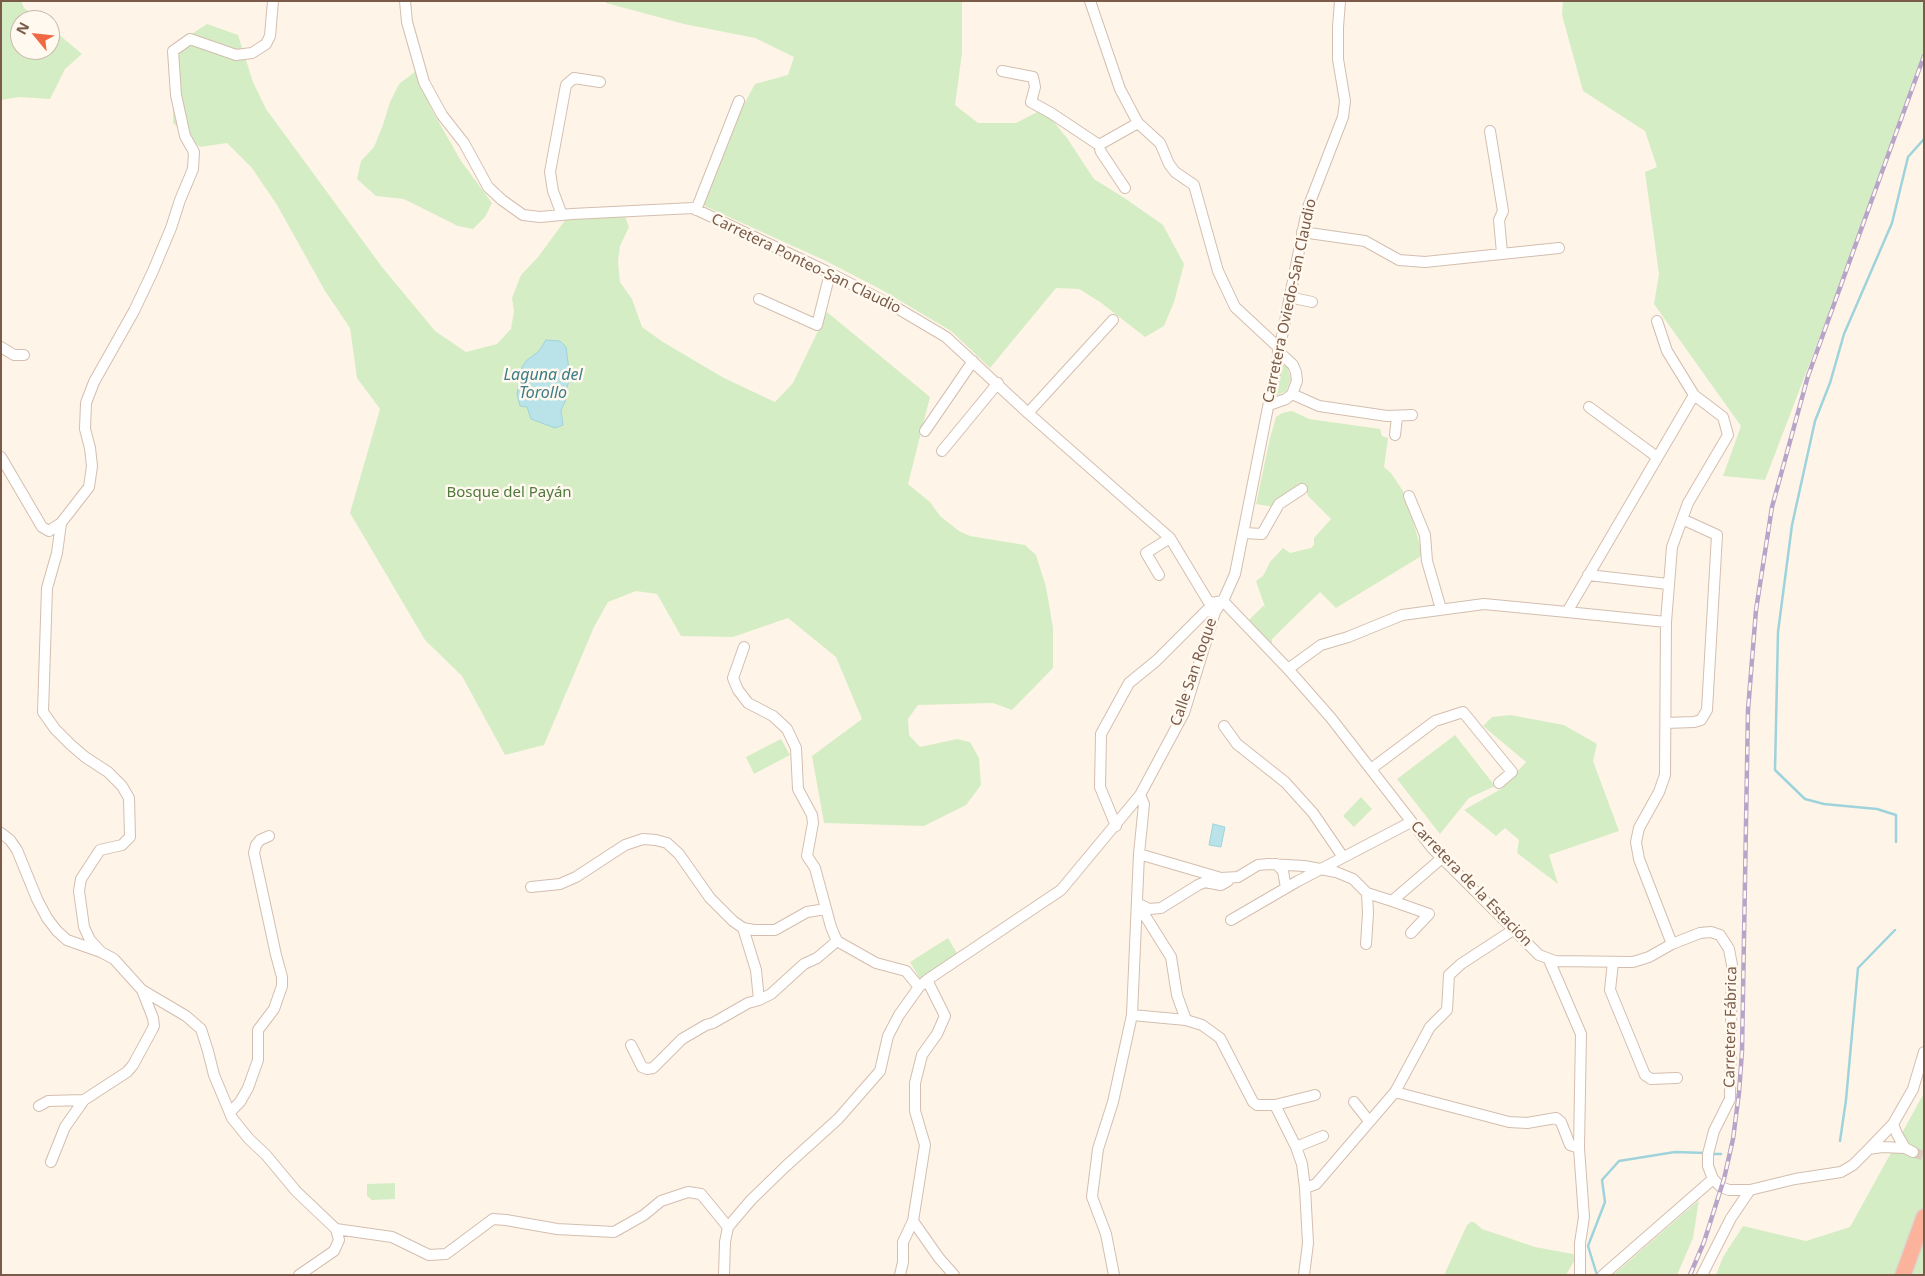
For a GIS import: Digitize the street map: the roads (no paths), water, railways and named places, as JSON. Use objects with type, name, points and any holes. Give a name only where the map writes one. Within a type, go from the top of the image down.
[{"type":"highway","points":[[1903,1275],[1924,1217]]},
{"type":"street","points":[[1,457],[42,527],[49,531],[61,523],[90,487],[92,466],[86,429],[86,403],[94,382],[149,279],[172,228],[180,200],[193,169],[194,152],[185,136],[177,102],[173,51],[190,39],[236,55],[252,53],[266,44],[270,36],[273,1]]},
{"type":"street","name":"Carretera Ponteo-San Claudio","points":[[405,1],[408,22],[424,82],[442,115],[464,144],[488,187],[502,200],[523,215],[540,217],[693,208],[830,273],[897,308],[946,336],[1028,413],[1170,538],[1208,601],[1222,602]]},
{"type":"street","points":[[1090,1],[1120,90],[1138,123],[1160,143],[1169,164],[1176,172],[1194,185],[1218,271],[1236,307],[1278,349],[1296,372],[1297,381],[1292,394],[1281,402],[1269,405]]},
{"type":"street","name":"Carretera Oviedo-San Claudio","points":[[1222,602],[1235,574],[1244,533],[1306,210],[1343,116],[1345,101],[1338,59],[1340,1]]},
{"type":"street","points":[[1002,71],[1033,77],[1035,87],[1031,102],[1099,145],[1101,152],[1126,188]]},
{"type":"street","points":[[562,215],[553,191],[550,172],[566,85],[574,78],[600,82]]},
{"type":"street","points":[[696,210],[739,101]]},
{"type":"street","points":[[1099,145],[1138,123]]},
{"type":"street","points":[[1490,131],[1503,211],[1499,220],[1502,254]]},
{"type":"street","points":[[1302,232],[1365,241],[1400,260],[1425,262],[1559,248]]},
{"type":"street","points":[[759,299],[817,325],[830,273]]},
{"type":"street","points":[[1289,297],[1312,302]]},
{"type":"street","points":[[1028,413],[1113,320]]},
{"type":"street","points":[[1580,1275],[1580,1243],[1584,1217],[1580,1148],[1580,1034],[1549,960],[1614,962],[1640,960],[1672,944],[1639,859],[1636,842],[1639,828],[1659,792],[1665,775],[1666,622],[1672,547],[1688,503],[1728,435],[1723,417],[1694,395],[1666,351],[1657,321]]},
{"type":"street","points":[[1,347],[14,355],[24,355]]},
{"type":"street","points":[[925,431],[974,361]]},
{"type":"street","points":[[942,451],[998,383]]},
{"type":"street","points":[[1292,394],[1319,406],[1397,417],[1412,415]]},
{"type":"street","points":[[1567,612],[1694,395]]},
{"type":"street","points":[[1589,407],[1657,457]]},
{"type":"street","points":[[1395,435],[1397,417]]},
{"type":"street","points":[[1244,533],[1262,534],[1279,504],[1292,494],[1302,490]]},
{"type":"street","points":[[1409,496],[1424,535],[1427,561],[1441,609]]},
{"type":"street","points":[[1666,723],[1701,720],[1707,710],[1717,535],[1682,519]]},
{"type":"street","points":[[61,523],[57,553],[47,588],[43,712],[55,730],[85,757],[108,772],[122,786],[129,798],[130,837],[122,845],[100,850],[81,879],[79,891],[84,927],[90,940],[101,952]]},
{"type":"street","points":[[1159,575],[1146,553],[1170,538]]},
{"type":"street","points":[[1588,575],[1668,584]]},
{"type":"street","points":[[1116,826],[1100,787],[1101,734],[1129,683],[1156,661],[1208,609],[1222,602]]},
{"type":"street","name":"Carretera de la Estación","points":[[1222,602],[1288,669],[1331,718],[1411,822],[1442,858],[1539,955],[1549,960]]},
{"type":"street","name":"Calle San Roque","points":[[923,984],[1061,890],[1116,826],[1140,795],[1184,713],[1215,612],[1222,602]]},
{"type":"street","points":[[1288,669],[1321,646],[1348,637],[1402,614],[1441,609],[1484,604],[1666,622]]},
{"type":"street","points":[[744,647],[733,678],[738,690],[748,703],[773,716],[787,729],[796,748],[798,789],[812,815],[813,823],[807,856],[815,868],[837,941],[876,964],[906,971],[923,984],[945,1016],[937,1034],[922,1055],[915,1082],[915,1111],[925,1145],[913,1221],[903,1242],[903,1262],[900,1275]]},
{"type":"street","points":[[1371,769],[1436,721],[1463,712],[1512,772],[1499,783]]},
{"type":"street","points":[[1224,726],[1237,744],[1284,782],[1313,813],[1343,857]]},
{"type":"street","points":[[1114,1275],[1106,1234],[1092,1197],[1098,1149],[1113,1102],[1132,1015],[1138,854],[1144,804],[1140,795]]},
{"type":"street","points":[[1231,920],[1298,881],[1411,822]]},
{"type":"street","points":[[1,833],[10,840],[17,850],[37,900],[46,918],[57,932],[67,940],[101,952],[114,959],[142,990],[186,1016],[200,1029],[214,1075],[230,1112],[249,1139],[266,1155],[316,1211],[336,1229],[339,1240],[334,1251],[299,1275]]},
{"type":"street","points":[[230,1112],[240,1102],[248,1088],[258,1060],[258,1030],[274,1009],[282,986],[282,977],[254,853],[256,845],[260,840],[269,836]]},
{"type":"street","points":[[532,887],[560,884],[576,877],[625,845],[643,839],[656,840],[666,844],[679,854],[710,898],[733,921],[743,928],[775,930],[807,912],[826,909]]},
{"type":"street","points":[[1138,854],[1221,878],[1238,876]]},
{"type":"street","points":[[1392,901],[1442,858]]},
{"type":"street","points":[[1276,864],[1292,871],[1298,881]]},
{"type":"street","points":[[1276,864],[1283,871],[1286,888]]},
{"type":"street","points":[[1137,903],[1149,910],[1162,908],[1198,884],[1205,882],[1221,885],[1258,865],[1297,865],[1336,872],[1353,879],[1367,893],[1429,914],[1410,933]]},
{"type":"street","points":[[1297,865],[1300,874],[1298,881]]},
{"type":"street","points":[[1366,944],[1367,893]]},
{"type":"street","points":[[1137,903],[1171,957],[1177,995],[1186,1020]]},
{"type":"street","points":[[743,928],[756,970],[759,1000]]},
{"type":"street","points":[[1305,1188],[1316,1184],[1395,1092],[1430,1027],[1447,1010],[1449,975],[1461,964],[1513,930]]},
{"type":"street","name":"Carretera Fábrica","points":[[1672,944],[1700,933],[1711,932],[1720,935],[1729,949],[1732,965],[1730,1099],[1718,1121],[1709,1151],[1708,1166],[1713,1179]]},
{"type":"street","points":[[631,1046],[642,1067],[647,1069],[653,1068],[682,1039],[706,1025],[771,994],[804,964],[818,958],[837,941]]},
{"type":"street","points":[[1614,962],[1610,990],[1645,1075],[1651,1079],[1677,1078]]},
{"type":"street","points":[[724,1275],[724,1242],[728,1227],[779,1173],[838,1119],[880,1071],[888,1036],[899,1015],[923,984]]},
{"type":"street","points":[[51,1162],[65,1127],[84,1100],[127,1072],[133,1065],[152,1030],[154,1026],[153,1018],[142,990]]},
{"type":"street","points":[[1132,1015],[1186,1020],[1202,1025],[1220,1038],[1253,1102],[1257,1105],[1275,1105],[1315,1095]]},
{"type":"street","points":[[1603,1275],[1713,1179],[1721,1187],[1729,1190],[1750,1190],[1795,1179],[1841,1172],[1853,1165],[1893,1124],[1913,1089],[1924,1052]]},
{"type":"street","points":[[1395,1092],[1509,1122],[1527,1124],[1556,1118],[1561,1122],[1570,1145],[1580,1148]]},
{"type":"street","points":[[39,1106],[48,1101],[84,1100]]},
{"type":"street","points":[[1354,1102],[1369,1121]]},
{"type":"street","points":[[1275,1105],[1296,1147],[1302,1164],[1308,1243],[1304,1275]]},
{"type":"street","points":[[1869,1150],[1882,1147],[1909,1150],[1897,1134],[1893,1124]]},
{"type":"street","points":[[1296,1147],[1323,1136]]},
{"type":"street","points":[[1702,1275],[1731,1218],[1750,1190]]},
{"type":"street","points":[[336,1229],[392,1237],[429,1255],[446,1254],[493,1219],[557,1229],[614,1232],[644,1215],[661,1201],[688,1192],[701,1194],[728,1227]]},
{"type":"street","points":[[913,1221],[938,1258],[954,1275]]},
{"type":"water","name":"Laguna del Torollo","points":[[546,340],[560,341],[566,347],[570,378],[565,402],[561,410],[563,425],[555,428],[531,419],[527,407],[520,406],[517,394],[522,367],[526,361],[539,351]]},
{"type":"water","points":[[1213,824],[1225,827],[1221,847],[1209,845]]},
{"type":"waterway","points":[[1896,842],[1896,815],[1877,809],[1824,804],[1805,799],[1775,770],[1778,632],[1792,525],[1815,421],[1830,383],[1844,334],[1892,223],[1908,157],[1924,139]]},
{"type":"waterway","points":[[1840,1141],[1846,1100],[1858,968],[1895,930]]},
{"type":"waterway","points":[[1597,1275],[1588,1246],[1605,1202],[1602,1180],[1619,1161],[1675,1152],[1706,1153]]},
{"type":"waterway","points":[[1712,1154],[1721,1154]]},
{"type":"tunnel","points":[[1913,1152],[1924,1156]]},
{"type":"railway","points":[[1690,1275],[1704,1242],[1724,1179],[1733,1139],[1739,1093],[1742,1051],[1748,710],[1756,610],[1772,507],[1808,376],[1924,56]]},
{"type":"park label","name":"Bosque del Payán","points":[[509,493]]}]
